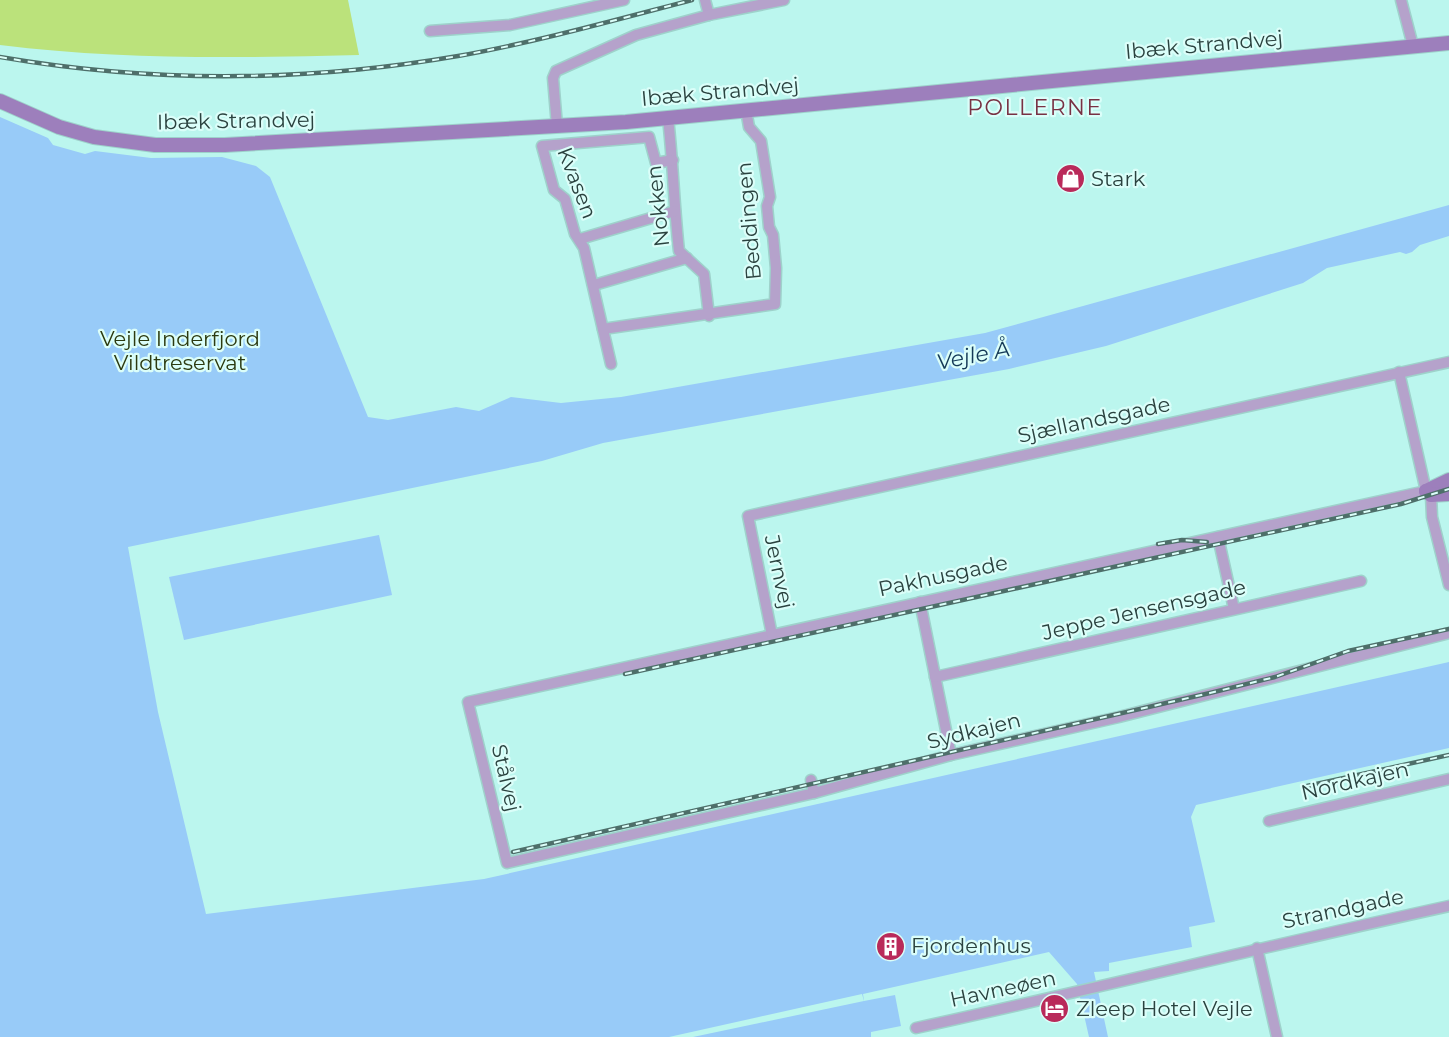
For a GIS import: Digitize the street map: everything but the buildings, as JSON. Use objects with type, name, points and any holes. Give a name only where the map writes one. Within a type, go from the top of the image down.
[{"type":"street","points":[[430,31],[510,25],[624,0]]},
{"type":"street","points":[[705,0],[709,15]]},
{"type":"street","points":[[557,126],[553,78],[556,71],[636,34],[709,15],[784,0]]},
{"type":"street","points":[[1401,0],[1413,46]]},
{"type":"street","name":"Ibæk Strandvej","points":[[0,101],[81,134],[117,141],[173,146],[668,118],[1449,43]]},
{"type":"street","name":"Beddingen","points":[[603,329],[709,316],[775,304],[776,267],[767,207],[770,197],[761,141],[749,127],[746,110]]},
{"type":"street","name":"Nokken","points":[[668,118],[679,251],[704,274],[709,316]]},
{"type":"street","name":"Kvasen","points":[[611,364],[594,285],[580,239],[575,234],[565,199],[554,190],[542,146],[649,137],[656,163],[673,160]]},
{"type":"street","name":"Kvasen","points":[[580,239],[675,211]]},
{"type":"street","points":[[594,285],[687,258]]},
{"type":"street","name":"Sjællandsgade","points":[[748,516],[1449,362]]},
{"type":"street","points":[[1399,372],[1449,585]]},
{"type":"street","name":"Pakhusgade","points":[[1428,493],[1449,480]]},
{"type":"street","name":"Pakhusgade","points":[[468,702],[1218,537],[1428,493],[1449,494]]},
{"type":"street","name":"Jernvej","points":[[748,516],[772,635]]},
{"type":"street","points":[[1218,537],[1234,609]]},
{"type":"street","name":"Jeppe Jensensgade","points":[[935,677],[1361,581]]},
{"type":"street","points":[[920,602],[951,755]]},
{"type":"street","name":"Sydkajen","points":[[507,863],[814,793],[951,755],[1142,711],[1449,633]]},
{"type":"street","name":"Stålvej","points":[[468,702],[507,863]]},
{"type":"street","name":"Nordkajen","points":[[1269,821],[1449,779]]},
{"type":"street","points":[[811,780],[814,793]]},
{"type":"street","name":"Strandgade","points":[[1099,988],[1252,950],[1449,906]]},
{"type":"street","points":[[1252,950],[1277,1037]]},
{"type":"street","name":"Havneøen","points":[[916,1028],[1099,988]]},
{"type":"green space","points":[[0,0],[348,0],[359,55],[135,56],[0,45]]},
{"type":"water","name":"Vejle Inderfjord Vildtreservat","points":[[0,117],[48,138],[53,145],[85,154],[95,151],[151,158],[222,157],[256,166],[270,177],[368,417],[388,420],[456,407],[479,411],[511,397],[561,403],[621,397],[985,333],[1449,205],[1449,236],[1420,245],[1412,252],[1406,254],[1400,252],[1327,268],[1303,283],[1106,346],[1009,369],[603,443],[542,461],[128,547],[158,712],[206,914],[484,879],[1449,662],[1449,748],[1196,805],[1191,817],[1215,922],[1189,927],[1192,947],[1109,963],[1109,971],[1094,972],[1108,1037],[1089,1037],[1077,984],[1049,952],[863,994],[864,1001],[895,995],[901,1026],[871,1032],[871,1037],[0,1037]]},
{"type":"water","points":[[379,535],[392,595],[184,640],[169,577]]},
{"type":"pier","points":[[862,994],[864,1001],[693,1037],[669,1037]]},
{"type":"railway","points":[[0,57],[57,65],[171,75],[287,75],[344,71],[401,65],[488,50],[692,0]]},
{"type":"railway","points":[[625,674],[1401,504],[1449,489]]},
{"type":"railway","points":[[1158,544],[1182,540],[1207,542]]},
{"type":"railway","points":[[513,852],[1210,693],[1275,677],[1348,651],[1449,629]]},
{"type":"railway","points":[[1307,786],[1449,755]]},
{"type":"place","name":"Stark","points":[[1070,179]]},
{"type":"place","name":"Fjordenhus","points":[[890,946]]},
{"type":"place","name":"Zleep Hotel Vejle","points":[[1055,1009]]},
{"type":"district","name":"POLLERNE","points":[[1035,107]]},
{"type":"water label","name":"Vejle Å","points":[[973,355]]}]
